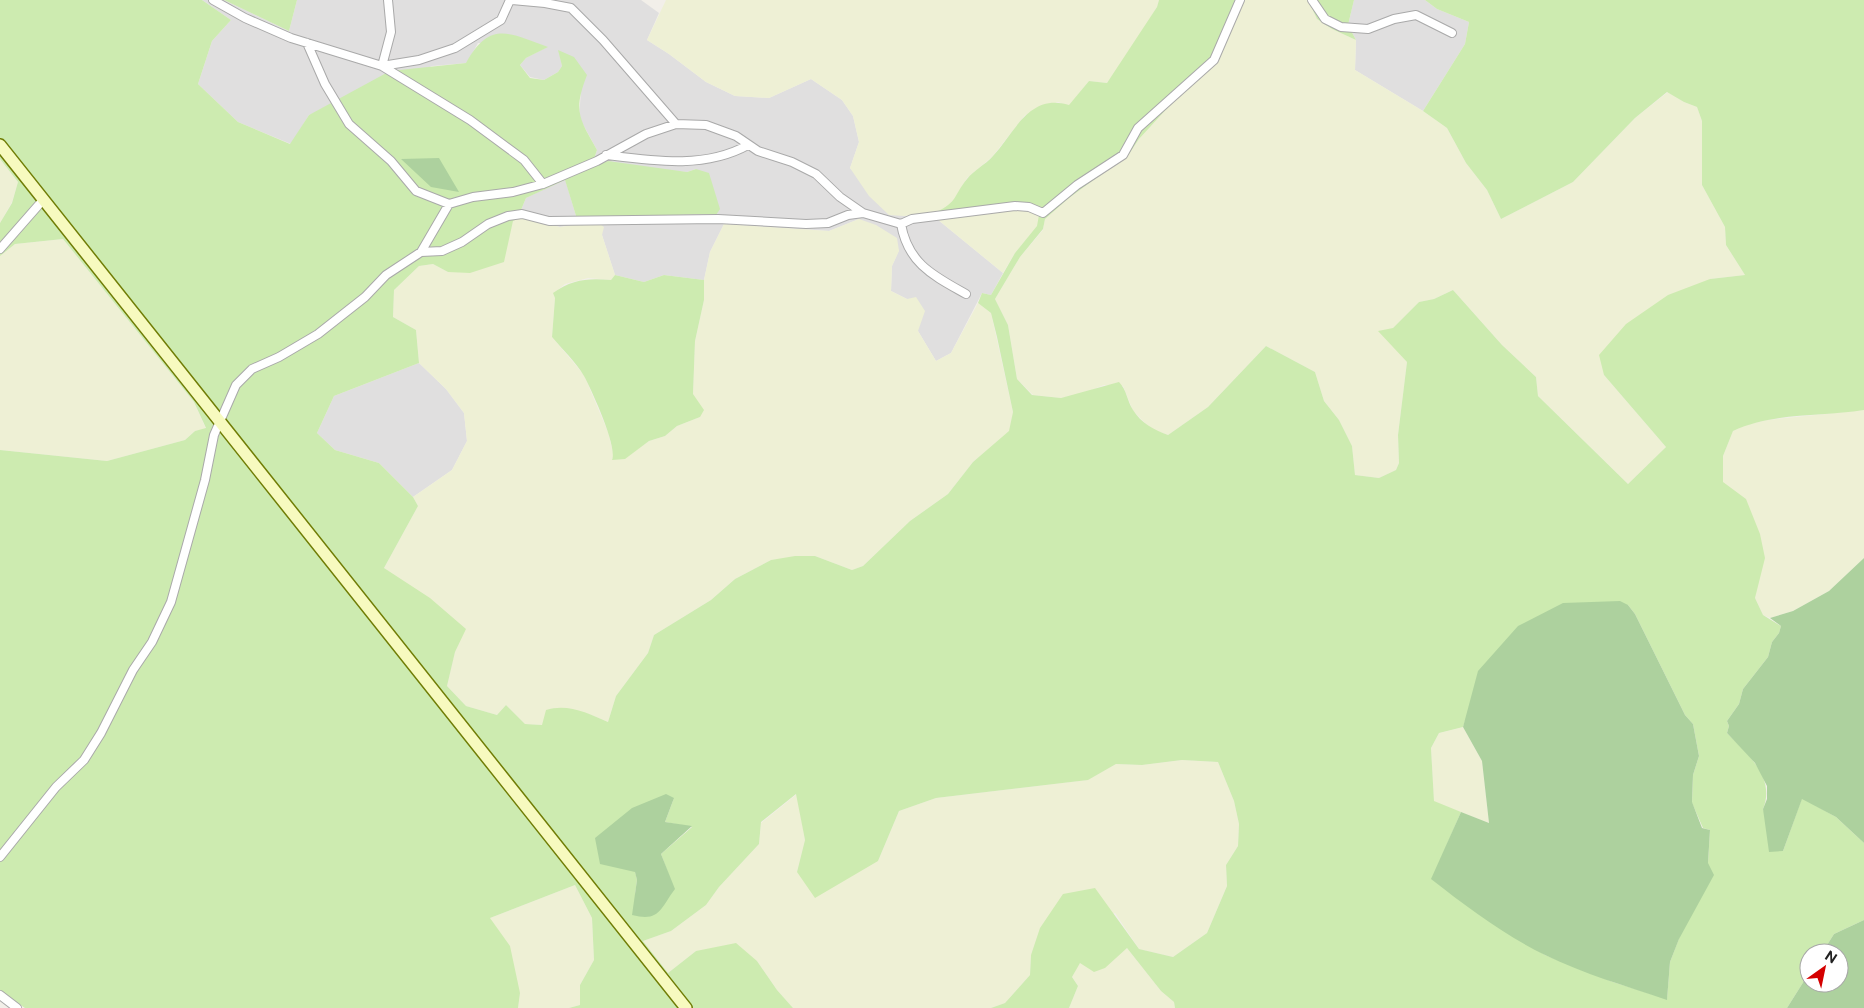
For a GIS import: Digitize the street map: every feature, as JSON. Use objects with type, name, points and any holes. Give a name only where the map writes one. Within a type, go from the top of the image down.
[{"type":"street","points":[[213,0],[245,18],[307,43],[382,66],[470,120],[524,160],[543,184]]},
{"type":"street","points":[[382,66],[391,32],[388,0]]},
{"type":"street","points":[[382,66],[419,60],[455,48],[500,20],[511,0],[545,3],[571,8],[603,40],[676,124]]},
{"type":"street","points":[[307,43],[326,84],[349,124],[390,161],[416,191],[449,204],[473,197],[513,192],[543,184],[597,162],[606,155],[646,134],[676,124],[706,125],[736,136],[758,151],[792,162],[816,174],[840,197],[863,213],[901,224],[912,219],[1000,210],[1015,206],[1029,207],[1043,213],[1077,185],[1123,155],[1138,128],[1214,60],[1240,0]]},
{"type":"street","points":[[1312,0],[1325,19],[1341,26],[1368,29],[1394,19],[1416,15],[1452,33]]},
{"type":"street","points":[[0,145],[686,1008]]},
{"type":"street","points":[[606,155],[646,160],[694,162],[734,153],[748,145]]},
{"type":"street","points":[[0,249],[43,200]]},
{"type":"street","points":[[0,858],[56,787],[84,760],[101,733],[133,670],[152,642],[171,602],[205,480],[218,421],[236,385],[252,369],[279,357],[318,334],[365,297],[386,275],[421,252],[449,204]]},
{"type":"street","points":[[421,252],[442,251],[462,242],[488,224],[508,216],[522,214],[549,221],[718,219],[806,224],[828,223],[848,215],[863,213]]},
{"type":"street","points":[[901,224],[910,250],[928,273],[966,294]]},
{"type":"street","points":[[0,995],[17,1008]]},
{"type":"shaded area","points":[[202,0],[224,0],[289,31],[297,0],[641,0],[659,13],[647,40],[706,82],[735,96],[769,98],[811,79],[842,100],[853,116],[859,142],[850,168],[904,216],[936,212],[937,219],[1003,273],[991,295],[982,293],[951,353],[936,361],[918,331],[907,299],[891,291],[892,266],[899,250],[859,219],[829,231],[724,224],[710,252],[704,280],[664,275],[644,282],[615,275],[602,235],[579,224],[560,227],[521,217],[521,210],[526,198],[565,179],[577,219],[604,216],[631,218],[695,213],[716,215],[696,169],[687,172],[596,165],[594,159],[597,150],[579,117],[581,91],[559,51],[562,66],[558,72],[544,80],[530,77],[520,65],[526,58],[547,47],[478,43],[467,63],[432,66],[309,115],[291,144],[238,122],[198,84],[212,41],[231,20]]},
{"type":"shaded area","points":[[1354,0],[1425,0],[1437,9],[1469,22],[1465,44],[1423,111],[1355,70],[1356,40],[1348,25]]},
{"type":"shaded area","points":[[419,363],[446,389],[464,413],[467,441],[452,470],[413,497],[379,463],[335,450],[317,433],[334,396]]},
{"type":"green space","points":[[0,0],[202,0],[231,20],[212,41],[198,84],[238,122],[290,144],[309,115],[390,71],[466,63],[483,40],[492,35],[511,35],[548,47],[526,58],[520,65],[530,78],[544,80],[558,72],[562,66],[558,50],[574,57],[587,75],[579,106],[582,122],[597,150],[594,159],[596,165],[608,161],[687,172],[696,169],[709,173],[720,209],[716,215],[695,214],[642,218],[577,219],[565,180],[526,198],[521,210],[521,217],[513,221],[504,262],[470,273],[448,272],[433,264],[419,266],[394,290],[393,317],[416,330],[419,363],[334,396],[317,433],[335,450],[379,463],[413,497],[418,506],[384,568],[430,598],[466,629],[455,652],[447,686],[466,706],[497,715],[506,705],[525,724],[542,725],[546,710],[554,708],[570,708],[608,722],[616,696],[648,653],[654,635],[711,600],[735,579],[771,560],[795,556],[815,556],[852,570],[863,566],[910,521],[948,494],[973,462],[1009,431],[1013,412],[997,337],[991,313],[978,303],[982,293],[991,295],[1015,253],[1037,226],[1039,215],[1025,209],[937,219],[936,212],[952,202],[970,176],[993,156],[1016,126],[1033,110],[1043,105],[1055,103],[1069,105],[1089,81],[1107,83],[1157,7],[1159,0],[1243,0],[1217,61],[1184,90],[1139,139],[1129,154],[1069,198],[1045,219],[1043,229],[1020,257],[995,299],[1008,325],[1017,379],[1032,395],[1061,398],[1119,382],[1124,388],[1136,415],[1153,428],[1168,435],[1208,407],[1266,346],[1315,372],[1324,401],[1339,420],[1352,446],[1355,475],[1379,478],[1396,470],[1399,463],[1398,435],[1407,362],[1378,331],[1393,328],[1419,302],[1434,299],[1453,290],[1502,345],[1536,377],[1538,396],[1628,484],[1666,447],[1604,375],[1599,355],[1626,324],[1668,295],[1710,279],[1745,275],[1726,245],[1725,227],[1702,185],[1702,121],[1697,107],[1667,92],[1635,118],[1573,182],[1501,219],[1487,190],[1466,163],[1447,128],[1423,111],[1465,44],[1469,22],[1437,9],[1425,0],[1864,0],[1864,410],[1781,418],[1748,425],[1733,431],[1723,456],[1723,482],[1746,499],[1760,534],[1765,558],[1755,598],[1763,615],[1781,626],[1779,633],[1772,642],[1768,657],[1743,689],[1739,704],[1727,721],[1729,726],[1727,733],[1751,758],[1763,776],[1766,797],[1763,809],[1783,851],[1802,798],[1836,817],[1864,843],[1864,920],[1834,934],[1828,943],[1799,943],[1799,989],[1787,1008],[1175,1008],[1174,1002],[1161,991],[1127,948],[1105,968],[1094,972],[1080,963],[1072,977],[1078,986],[1069,1008],[991,1008],[1005,1003],[1030,975],[1031,955],[1040,928],[1063,894],[1095,888],[1139,949],[1173,957],[1207,933],[1227,886],[1226,865],[1238,846],[1239,824],[1234,801],[1218,762],[1182,760],[1142,765],[1116,764],[1088,780],[936,798],[899,811],[878,861],[815,898],[797,872],[805,840],[796,794],[761,822],[759,844],[719,887],[706,905],[671,931],[643,941],[668,973],[696,951],[736,943],[757,961],[777,990],[793,1008],[569,1008],[580,1005],[580,985],[594,960],[592,918],[575,885],[490,918],[510,946],[520,993],[518,1008],[25,1008],[0,991],[0,450],[107,461],[185,440],[195,431],[206,428],[194,402],[63,239],[15,244],[0,256],[0,223],[12,203],[18,182],[0,159]],"holes":[[[1628,605],[1635,614],[1685,715],[1693,724],[1699,756],[1693,775],[1692,803],[1703,828],[1710,830],[1708,863],[1670,962],[1667,999],[1613,982],[1545,955],[1432,879],[1461,812],[1434,801],[1431,748],[1439,733],[1463,727],[1465,721]],[[674,798],[665,822],[692,827],[661,854],[674,889],[635,895],[637,880],[635,871]]]},
{"type":"green space","points":[[224,0],[297,0],[289,31]]},
{"type":"green space","points":[[666,0],[1159,0],[1157,7],[1130,52],[1107,83],[1089,81],[1069,106],[1058,102],[1025,115],[992,157],[967,178],[951,205],[936,212],[904,216],[889,215],[869,196],[850,168],[859,142],[853,116],[842,100],[811,79],[769,98],[735,96],[706,82],[647,40]]},
{"type":"green space","points":[[1243,0],[1308,0],[1317,19],[1332,29],[1356,40],[1355,70],[1423,111],[1447,128],[1466,163],[1487,190],[1501,219],[1573,182],[1635,118],[1668,92],[1684,102],[1697,107],[1702,121],[1702,185],[1725,227],[1726,245],[1745,275],[1710,279],[1604,375],[1666,447],[1628,484],[1538,396],[1536,377],[1502,345],[1453,290],[1434,299],[1419,302],[1393,328],[1407,362],[1398,435],[1399,463],[1396,470],[1379,478],[1355,475],[1352,446],[1339,420],[1324,401],[1315,372],[1266,346],[1208,407],[1168,435],[1151,429],[1133,411],[1123,386],[1104,385],[1084,393],[1061,398],[1033,395],[1017,379],[1008,325],[995,299],[1020,257],[1043,230],[1045,219],[1069,198],[1129,154],[1139,139],[1184,90],[1217,61]]},
{"type":"green space","points":[[1308,0],[1354,0],[1348,25],[1356,40],[1332,29],[1317,19]]},
{"type":"green space","points":[[439,158],[459,192],[431,187],[401,159]]},
{"type":"green space","points":[[0,159],[18,182],[12,202],[0,223]]},
{"type":"green space","points":[[1025,209],[1040,215],[1038,226],[1015,253],[1003,273],[937,219]]},
{"type":"green space","points":[[521,217],[560,227],[579,224],[600,224],[604,227],[602,235],[615,275],[611,280],[588,278],[565,284],[554,293],[552,337],[584,375],[608,432],[614,456],[612,459],[625,458],[649,441],[665,436],[677,426],[700,417],[693,394],[695,341],[704,300],[704,280],[710,252],[724,224],[829,231],[859,219],[876,225],[897,238],[899,251],[892,266],[891,291],[907,299],[916,297],[925,311],[918,331],[936,361],[951,353],[978,303],[991,313],[1013,412],[1010,431],[973,462],[948,494],[910,521],[863,566],[852,570],[815,556],[771,560],[735,579],[711,600],[654,635],[648,653],[616,696],[608,722],[589,714],[542,725],[525,724],[506,705],[497,715],[466,706],[447,686],[455,652],[465,629],[384,568],[418,506],[413,497],[452,470],[467,441],[464,413],[446,389],[419,363],[416,330],[393,317],[394,290],[419,266],[433,264],[448,272],[503,262],[513,220]]},
{"type":"green space","points":[[63,239],[194,402],[206,429],[195,431],[185,440],[107,461],[0,450],[0,256],[15,244]]},
{"type":"green space","points":[[615,275],[644,282],[664,275],[704,280],[704,300],[695,341],[693,394],[704,410],[700,417],[677,426],[665,436],[649,441],[625,459],[612,460],[613,453],[608,431],[584,376],[552,337],[555,298],[553,293],[574,282],[595,279],[611,280]]},
{"type":"green space","points":[[1864,410],[1864,558],[1829,591],[1793,611],[1770,618],[1763,615],[1755,598],[1757,586],[1723,482],[1723,456],[1733,431],[1746,425],[1767,420]]},
{"type":"green space","points":[[1864,558],[1864,843],[1836,817],[1802,799],[1783,851],[1769,852],[1763,809],[1767,799],[1767,786],[1755,763],[1727,733],[1729,726],[1727,721],[1739,704],[1743,689],[1768,657],[1772,642],[1779,633],[1781,626],[1770,618],[1793,611],[1829,591]]},
{"type":"green space","points":[[1620,601],[1628,605],[1635,614],[1685,715],[1693,724],[1699,756],[1693,775],[1692,802],[1702,828],[1710,830],[1708,863],[1714,875],[1679,939],[1670,962],[1667,1000],[1590,974],[1545,955],[1500,930],[1431,879],[1461,812],[1489,823],[1482,761],[1463,727],[1478,671],[1518,626],[1563,603]]},
{"type":"green space","points":[[1463,727],[1482,761],[1489,823],[1434,802],[1431,748],[1439,733]]},
{"type":"green space","points":[[1182,760],[1218,762],[1234,801],[1239,824],[1238,846],[1226,865],[1227,886],[1207,933],[1173,957],[1139,949],[1115,913],[1031,955],[1030,975],[1005,1003],[991,1008],[793,1008],[777,990],[757,961],[696,951],[668,973],[643,941],[671,931],[706,905],[719,887],[759,844],[761,823],[797,794],[805,840],[797,872],[878,861],[899,811],[936,798],[1087,780],[1116,764],[1142,765]]},
{"type":"green space","points":[[666,794],[674,798],[665,822],[692,826],[661,854],[675,889],[662,908],[654,915],[641,917],[632,915],[637,880],[635,872],[600,864],[595,838],[632,808]]},
{"type":"green space","points":[[575,885],[592,918],[594,960],[580,985],[580,1005],[569,1008],[518,1008],[520,993],[490,918]]},
{"type":"green space","points":[[1864,920],[1864,1008],[1787,1008],[1799,989],[1799,993],[1849,993],[1849,943],[1828,943],[1834,934]]},
{"type":"green space","points":[[1127,948],[1161,991],[1174,1002],[1175,1008],[1069,1008],[1078,986],[1072,977],[1080,962]]}]
